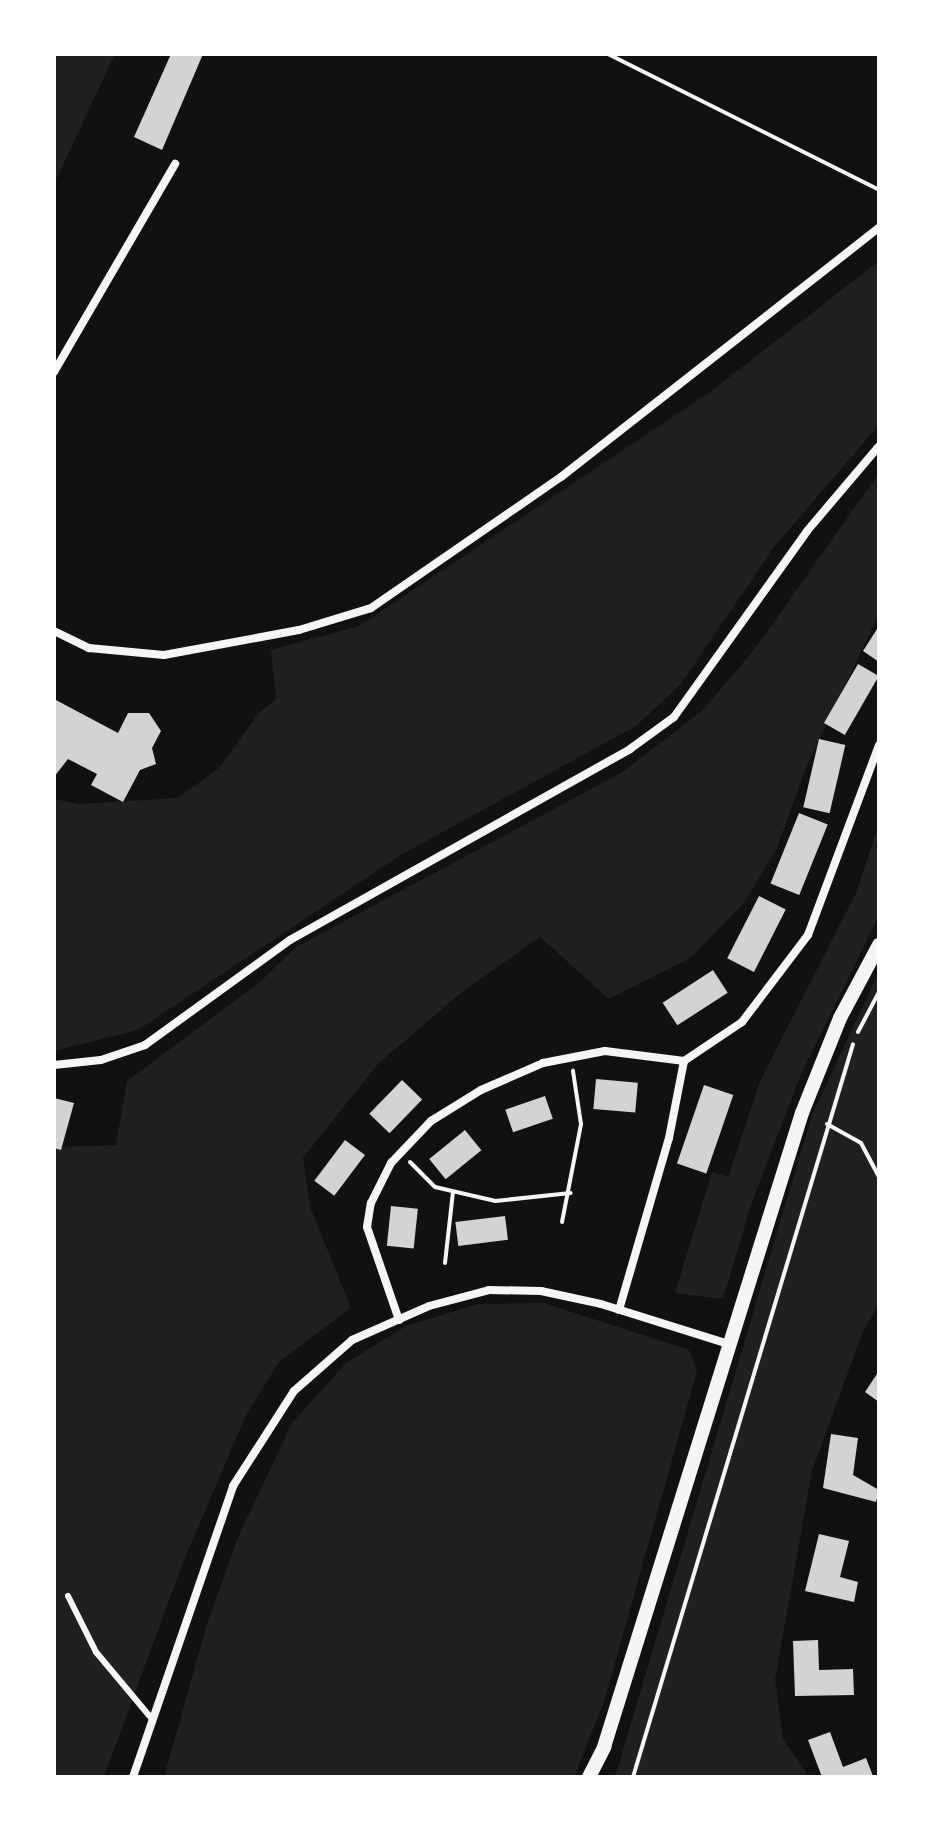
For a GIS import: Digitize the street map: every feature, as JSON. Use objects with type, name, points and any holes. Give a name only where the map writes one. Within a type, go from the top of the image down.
[{"type":"street","points":[[54,372],[175,164]]},
{"type":"street","points":[[54,631],[89,648],[164,655],[299,630],[371,608],[561,477],[879,228]]},
{"type":"street","points":[[54,1065],[101,1060],[145,1045],[290,940],[630,749],[674,717],[807,531],[879,446]]},
{"type":"street","points":[[399,1320],[367,1227],[371,1203],[401,1153],[431,1121],[481,1090],[570,1056],[605,1051],[684,1061],[742,1022],[808,935],[879,745]]},
{"type":"street","points":[[599,1777],[604,1747],[802,1113],[840,1018],[879,945]]},
{"type":"street","points":[[619,1310],[669,1138],[684,1061]]},
{"type":"street","points":[[133,1777],[215,1530],[254,1448],[294,1391],[323,1362],[352,1340],[399,1320],[489,1290],[541,1291],[619,1310],[729,1344]]},
{"type":"street","points":[[589,1777],[604,1747]]},
{"type":"lane","points":[[68,1596],[96,1652],[152,1719]]},
{"type":"path","points":[[608,54],[879,190]]},
{"type":"path","points":[[633,1777],[827,1124],[856,1036],[879,992]]},
{"type":"path","points":[[562,1222],[571,1193],[581,1124],[570,1056]]},
{"type":"path","points":[[802,1113],[861,1143],[879,1177]]},
{"type":"path","points":[[401,1153],[435,1187],[453,1192],[495,1201],[571,1193]]},
{"type":"path","points":[[445,1263],[453,1192]]},
{"type":"shaded area","points":[[54,54],[115,54],[54,184]]},
{"type":"shaded area","points":[[879,261],[879,425],[774,547],[681,684],[636,726],[399,856],[138,1030],[54,1051],[54,799],[79,804],[178,798],[219,768],[258,714],[276,699],[271,650],[359,626],[710,392]]},
{"type":"shaded area","points":[[879,473],[879,614],[807,765],[777,848],[744,903],[690,958],[609,999],[540,937],[462,992],[379,1063],[303,1158],[310,1207],[351,1308],[279,1362],[246,1415],[182,1565],[104,1777],[54,1777],[54,1147],[116,1145],[127,1081],[261,981],[296,947],[621,773],[702,711],[757,646]]},
{"type":"shaded area","points":[[879,823],[879,915],[800,1077],[752,1202],[723,1299],[675,1293],[712,1172],[728,1177],[760,1081],[856,893]]},
{"type":"shaded area","points":[[879,972],[879,1304],[863,1331],[812,1471],[775,1680],[783,1739],[809,1777],[615,1777],[812,1115]]},
{"type":"shaded area","points":[[544,1303],[689,1350],[697,1371],[604,1702],[574,1777],[164,1777],[207,1624],[239,1535],[292,1423],[346,1363],[406,1326],[478,1304]]},
{"type":"building","points":[[171,54],[203,54],[162,150],[134,137]]},
{"type":"building","points":[[879,626],[879,662],[863,651]]},
{"type":"building","points":[[858,664],[879,676],[845,735],[824,723]]},
{"type":"building","points":[[54,699],[118,733],[128,713],[149,713],[161,731],[152,748],[156,764],[140,770],[123,802],[91,785],[97,774],[68,759],[54,777]]},
{"type":"building","points":[[819,739],[845,745],[830,813],[803,807]]},
{"type":"building","points":[[799,813],[828,825],[799,895],[771,883]]},
{"type":"building","points":[[759,896],[786,910],[754,972],[727,958]]},
{"type":"building","points":[[713,970],[728,993],[677,1025],[663,1003]]},
{"type":"building","points":[[596,1079],[638,1083],[635,1113],[593,1109]]},
{"type":"building","points":[[402,1080],[422,1099],[389,1133],[369,1114]]},
{"type":"building","points":[[704,1085],[733,1095],[706,1174],[677,1163]]},
{"type":"building","points":[[545,1096],[553,1119],[513,1132],[505,1110]]},
{"type":"building","points":[[54,1098],[74,1103],[61,1150],[54,1148]]},
{"type":"building","points":[[465,1130],[481,1150],[446,1179],[429,1159]]},
{"type":"building","points":[[345,1140],[365,1155],[334,1196],[314,1181]]},
{"type":"building","points":[[391,1206],[418,1209],[414,1249],[387,1246]]},
{"type":"building","points":[[505,1216],[508,1240],[458,1246],[455,1222]]},
{"type":"building","points":[[879,1371],[879,1402],[865,1392]]},
{"type":"building","points":[[831,1434],[858,1438],[853,1475],[879,1490],[876,1502],[823,1488]]},
{"type":"building","points":[[819,1534],[849,1541],[840,1577],[858,1582],[854,1602],[805,1591]]},
{"type":"building","points":[[818,1640],[819,1670],[853,1669],[854,1695],[795,1696],[793,1641]]},
{"type":"building","points":[[830,1732],[843,1767],[866,1758],[873,1776],[822,1777],[808,1740]]}]
